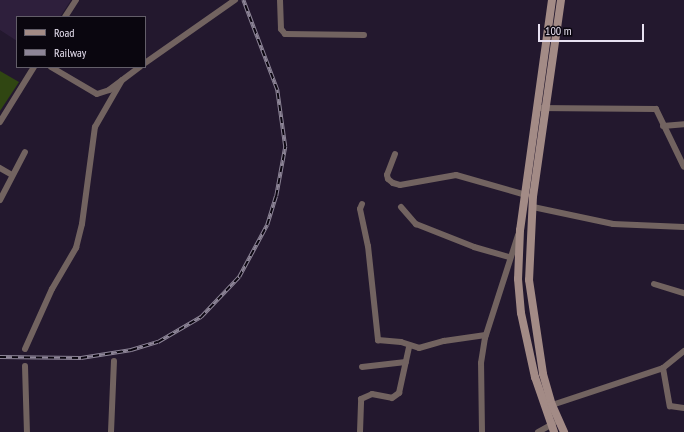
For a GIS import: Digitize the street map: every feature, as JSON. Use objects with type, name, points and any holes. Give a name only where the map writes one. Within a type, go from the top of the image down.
[{"type":"main road","points":[[552,0],[533,207],[529,280],[541,361],[552,405],[564,432]]},
{"type":"main road","points":[[552,428],[535,377],[521,313],[518,280],[520,230],[561,0]]},
{"type":"street","points":[[66,16],[76,0]]},
{"type":"street","points":[[146,62],[235,0]]},
{"type":"street","points":[[280,0],[281,28],[285,34],[364,35]]},
{"type":"street","points":[[0,122],[33,68]]},
{"type":"street","points":[[53,68],[97,94],[122,80],[139,68]]},
{"type":"street","points":[[24,349],[78,242],[95,127],[122,80]]},
{"type":"street","points":[[542,109],[656,109],[684,167]]},
{"type":"street","points":[[663,126],[684,124]]},
{"type":"street","points":[[0,200],[24,152]]},
{"type":"street","points":[[395,154],[388,175],[388,179],[393,183],[400,185],[456,175],[526,195]]},
{"type":"street","points":[[0,168],[12,175]]},
{"type":"street","points":[[362,204],[360,209],[368,246],[376,337],[380,342],[401,342],[409,347],[418,348],[444,341],[486,335]]},
{"type":"street","points":[[401,207],[416,224],[474,247],[510,257]]},
{"type":"street","points":[[533,207],[613,224],[684,227]]},
{"type":"street","points":[[482,432],[481,363],[486,335],[520,230]]},
{"type":"street","points":[[654,284],[684,293]]},
{"type":"street","points":[[360,432],[361,399],[372,394],[387,398],[397,396],[402,386],[409,347]]},
{"type":"street","points":[[552,405],[663,368],[684,351]]},
{"type":"street","points":[[111,432],[114,361]]},
{"type":"street","points":[[362,368],[406,362]]},
{"type":"street","points":[[25,366],[27,432]]},
{"type":"street","points":[[663,368],[670,406],[684,408]]},
{"type":"street","points":[[538,432],[552,428],[559,421]]},
{"type":"shaded area","points":[[0,0],[71,0],[61,16],[16,16],[16,40],[0,30]]},
{"type":"green space","points":[[0,71],[19,82],[0,111]]},
{"type":"railway","points":[[0,357],[81,358],[131,350],[158,342],[201,317],[239,277],[267,225],[276,196],[285,147],[277,90],[243,0]]}]
